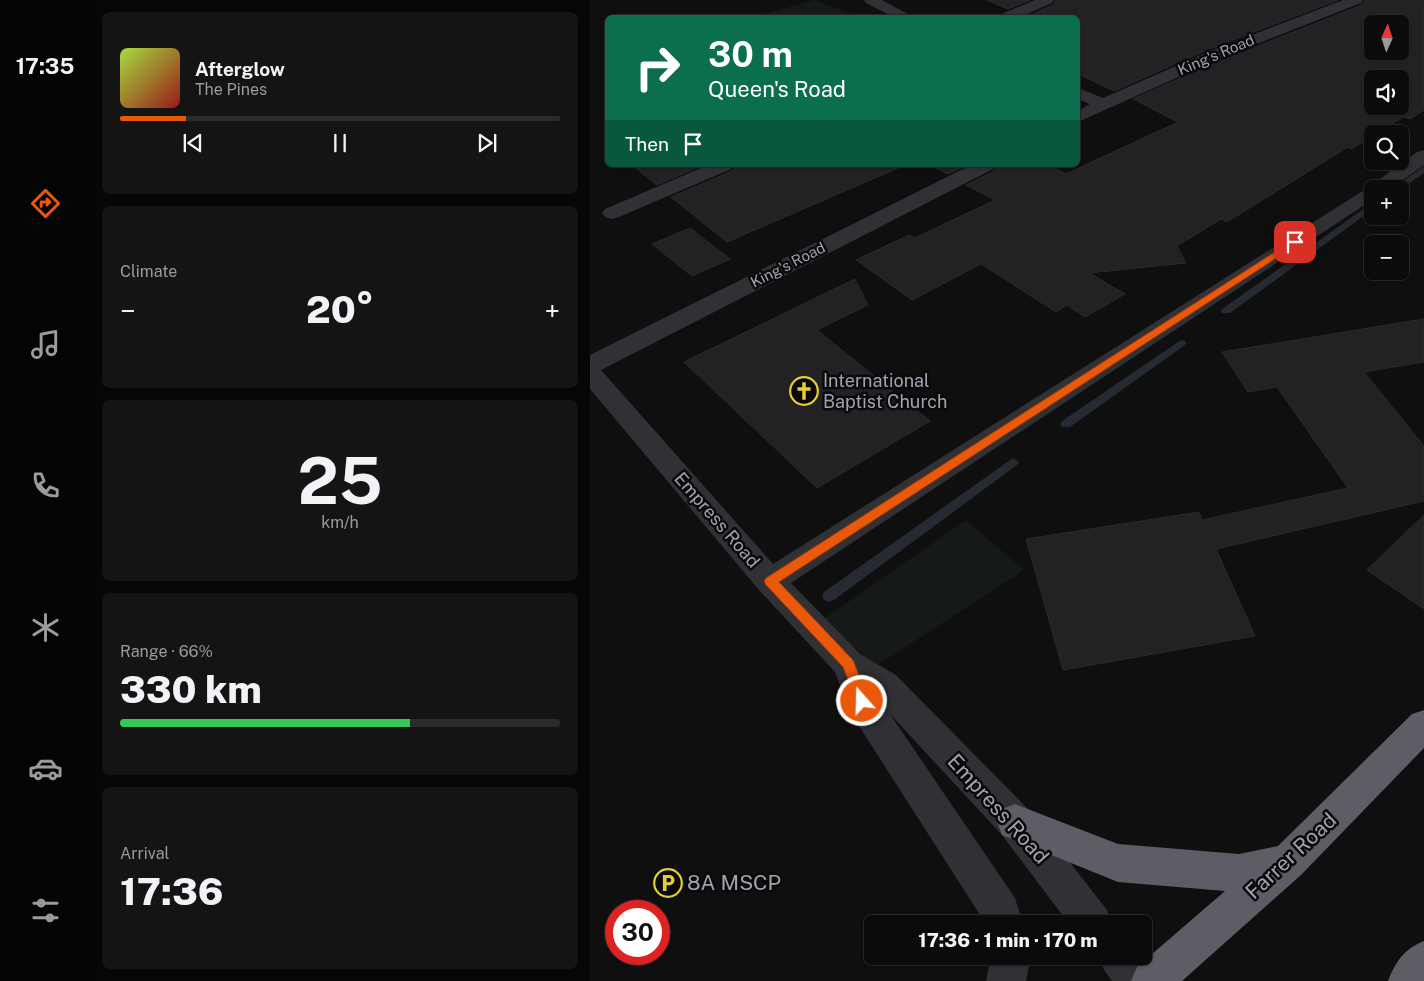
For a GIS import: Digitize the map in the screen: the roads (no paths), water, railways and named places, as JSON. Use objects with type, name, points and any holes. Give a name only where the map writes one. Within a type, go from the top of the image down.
[{"type":"highway","name":"Farrer Road","points":[[1151,981],[1288,862],[1424,725]]},
{"type":"highway","points":[[1015,822],[1118,863],[1238,873],[1288,862]]},
{"type":"highway","points":[[1408,981],[1424,961]]},
{"type":"street","points":[[871,0],[902,15]]},
{"type":"street","points":[[1011,15],[1047,0]]},
{"type":"street","name":"King's Road","points":[[1080,116],[1235,46],[1356,0]]},
{"type":"street","points":[[1080,94],[1103,104]]},
{"type":"street","points":[[1390,180],[1424,156]]},
{"type":"street","points":[[612,214],[719,167]]},
{"type":"street","name":"King's Road","points":[[590,365],[982,167]]},
{"type":"street","points":[[770,581],[1364,197]]},
{"type":"street","name":"Empress Road","points":[[590,373],[770,581],[849,664],[884,685],[1015,822],[1086,915]]},
{"type":"street","name":"Empress Road","points":[[849,664],[862,701],[975,871],[1001,915]]},
{"type":"street","points":[[1006,981],[1009,965]]},
{"type":"street","points":[[1124,965],[1136,981]]},
{"type":"waterway","points":[[1409,180],[1424,169]]},
{"type":"waterway","points":[[1226,311],[1364,212]]},
{"type":"waterway","points":[[1066,424],[1181,343]]},
{"type":"waterway","points":[[829,596],[1013,462]]},
{"type":"place","name":"International Baptist Church","points":[[804,391]]},
{"type":"place","name":"8A MSCP","points":[[668,883]]}]
